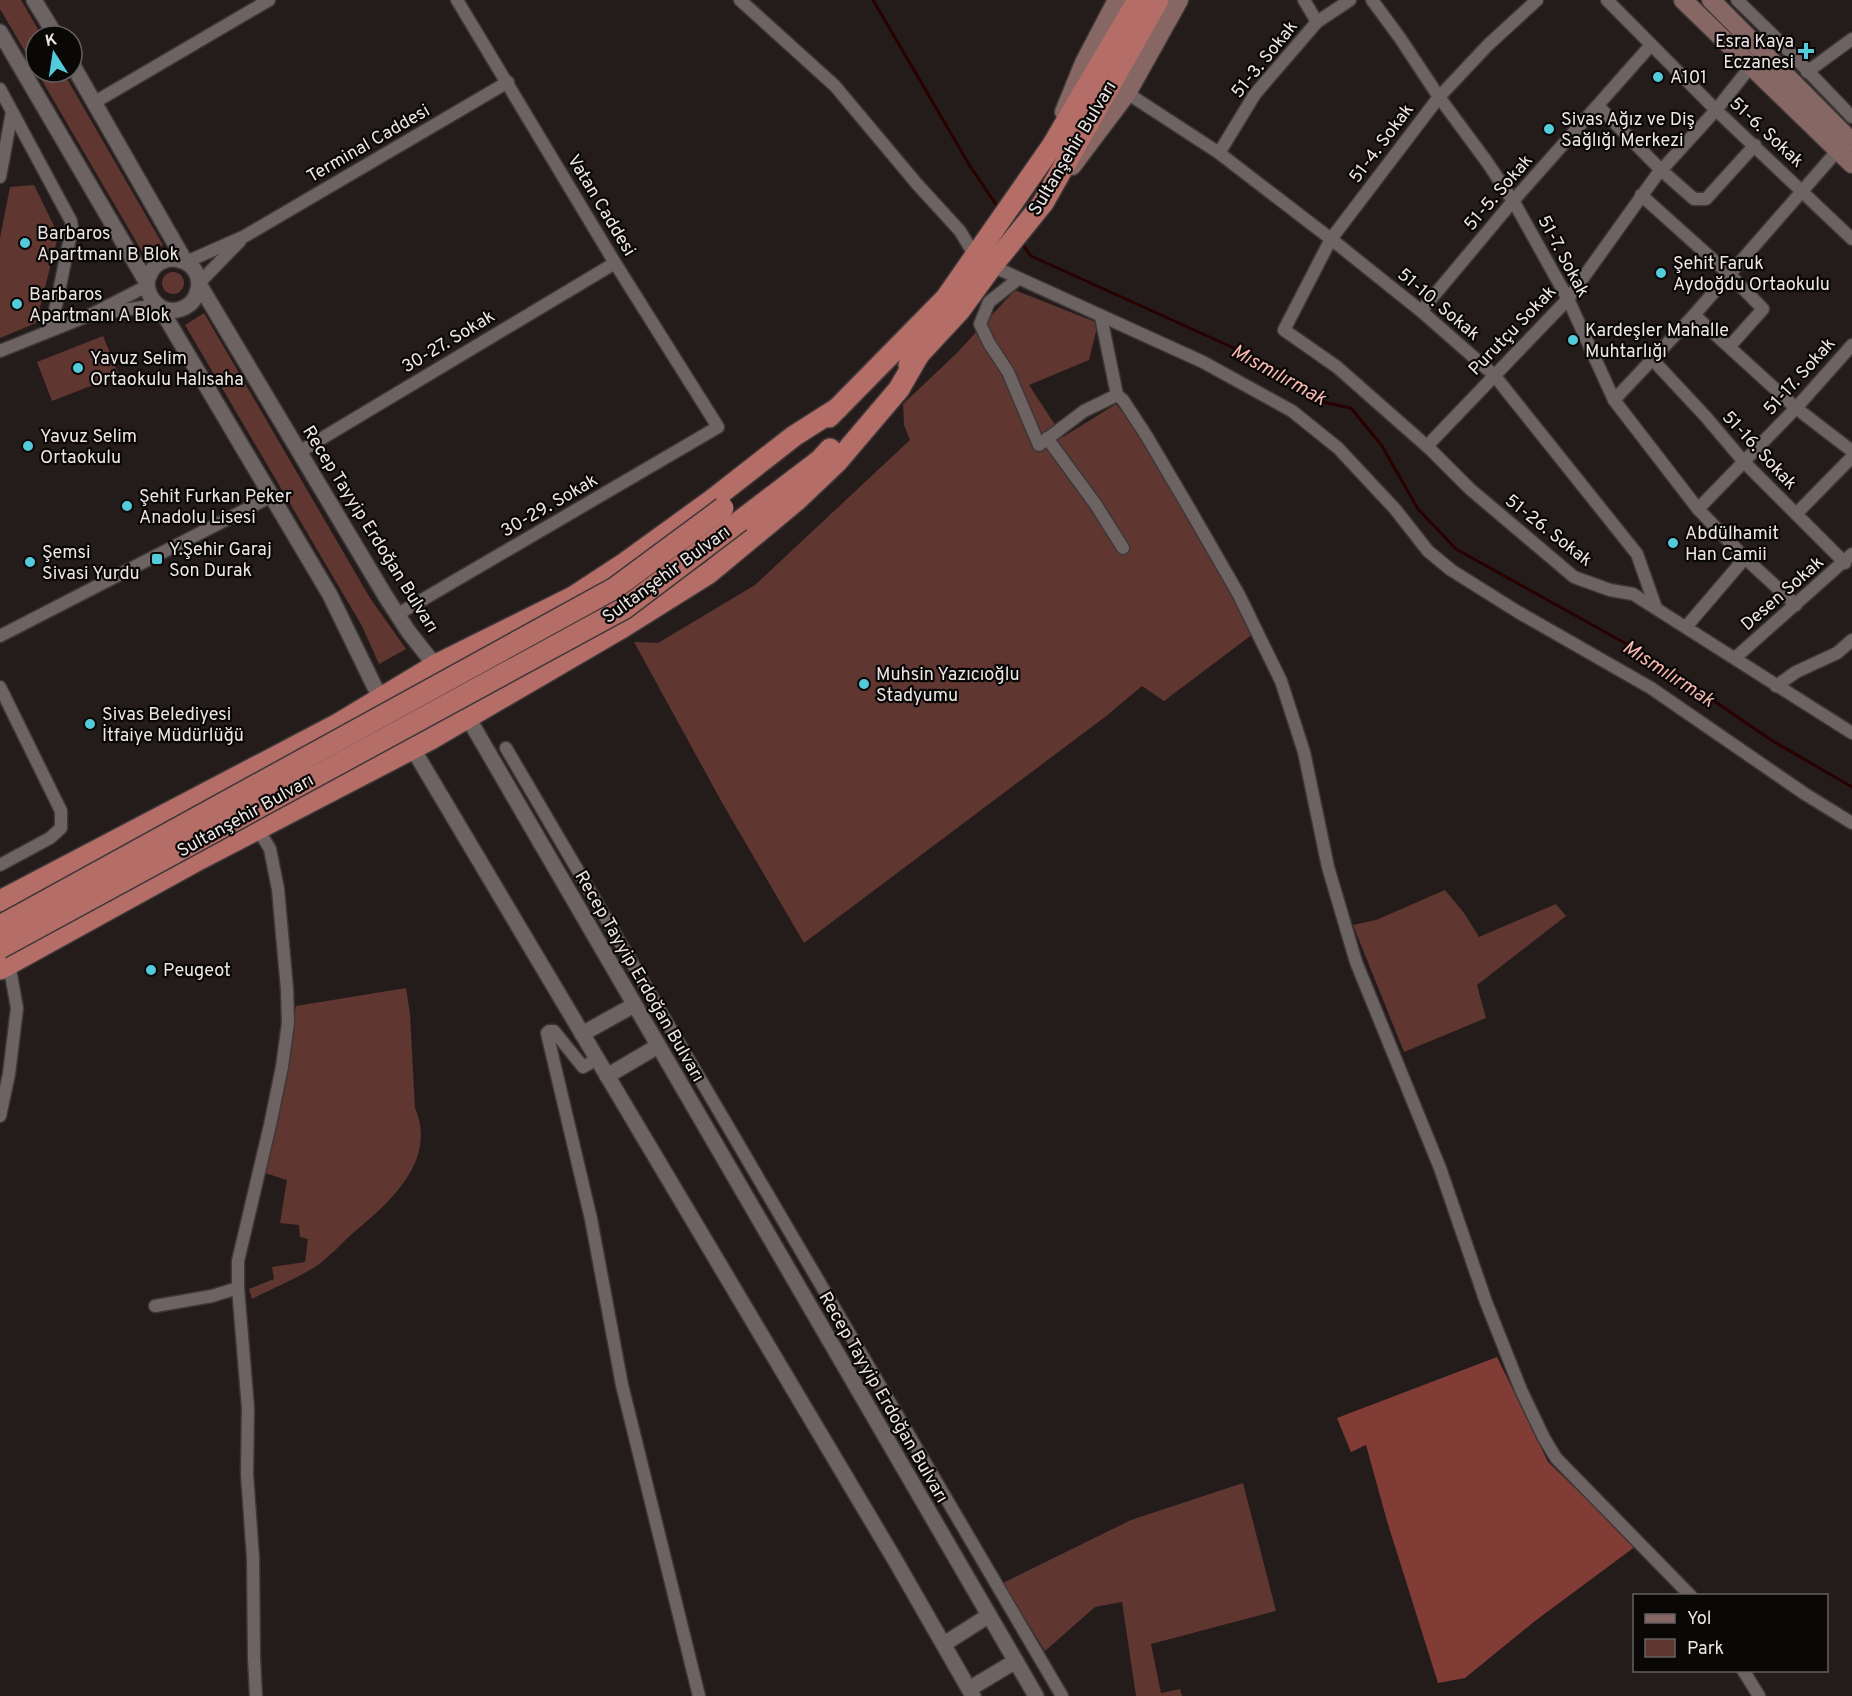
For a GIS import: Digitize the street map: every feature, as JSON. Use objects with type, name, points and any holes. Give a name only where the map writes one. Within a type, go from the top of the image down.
[{"type":"highway","name":"Sultanşehir Bulvarı","points":[[0,926],[615,588],[820,460],[960,310],[1024,184],[1052,146],[1138,0]]},
{"type":"highway","name":"Sultanşehir Bulvarı","points":[[3,960],[625,608],[731,515],[1042,203],[1158,0]]},
{"type":"highway","points":[[3,960],[258,829],[468,717],[618,630],[709,573],[797,500],[837,462],[899,389],[918,356]]},
{"type":"highway","points":[[0,901],[338,724],[436,665],[582,591],[704,506],[794,436],[838,408]]},
{"type":"main road","points":[[1052,146],[1084,63],[1117,0]]},
{"type":"main road","points":[[1042,203],[1127,93],[1179,0]]},
{"type":"main road","points":[[1683,0],[1751,66],[1845,146]]},
{"type":"main road","points":[[1711,0],[1845,146],[1852,164]]},
{"type":"street","points":[[34,0],[49,24]]},
{"type":"street","points":[[95,102],[269,0]]},
{"type":"street","name":"Vatan Caddesi","points":[[457,0],[615,263],[718,427]]},
{"type":"street","points":[[740,0],[835,86],[917,184],[960,231],[1018,279],[1203,362],[1292,411],[1338,448],[1395,509],[1428,551],[1451,570],[1518,612],[1651,688],[1805,794],[1852,823]]},
{"type":"street","points":[[1304,0],[1317,22]]},
{"type":"street","name":"51-3. Sokak","points":[[1219,153],[1255,94],[1317,22],[1350,0]]},
{"type":"street","name":"51-7. Sokak","points":[[1372,0],[1513,201],[1568,299],[1614,400],[1698,509],[1745,558],[1796,605]]},
{"type":"street","name":"51-4. Sokak","points":[[1284,330],[1331,239],[1438,97],[1488,45],[1537,0]]},
{"type":"street","name":"51-6. Sokak","points":[[1607,0],[1716,110],[1852,239]]},
{"type":"street","points":[[1744,2],[1807,72],[1852,117]]},
{"type":"street","points":[[0,32],[147,284],[151,298],[158,306],[330,594],[362,657],[379,698],[597,1059],[971,1692],[1016,1661]]},
{"type":"street","points":[[1807,72],[1852,39]]},
{"type":"street","name":"51-5. Sokak","points":[[1421,311],[1513,201],[1652,45]]},
{"type":"street","name":"Purutçu Sokak","points":[[1427,446],[1568,299],[1641,195],[1716,110],[1751,66]]},
{"type":"street","name":"Terminal Caddesi","points":[[186,262],[245,236],[508,82]]},
{"type":"street","points":[[84,84],[186,262],[195,271],[199,283],[196,295],[186,307],[171,310],[158,306],[90,315]]},
{"type":"street","points":[[0,89],[71,221],[72,228],[51,330]]},
{"type":"street","name":"51-10. Sokak","points":[[1127,93],[1219,153],[1331,239],[1421,311],[1494,375],[1637,554],[1656,608]]},
{"type":"street","points":[[1598,106],[1694,199],[1706,199],[1755,146]]},
{"type":"street","points":[[0,177],[12,112]]},
{"type":"street","points":[[1614,400],[1694,315],[1801,189],[1845,146]]},
{"type":"street","points":[[1641,195],[1729,274],[1763,309],[1730,346]]},
{"type":"street","name":"Terminal Caddesi","points":[[199,283],[245,236]]},
{"type":"street","points":[[0,351],[90,315],[147,284],[151,271],[160,262],[171,259],[186,262]]},
{"type":"street","name":"30-27. Sokak","points":[[299,452],[615,263]]},
{"type":"street","points":[[1018,279],[989,302],[980,324],[1008,372],[1039,444],[1084,411],[1117,395]]},
{"type":"street","name":"Recep Tayyip Erdoğan Bulvarı","points":[[199,283],[398,614],[436,665],[468,717],[1036,1696]]},
{"type":"street","points":[[1694,315],[1796,408],[1852,451]]},
{"type":"street","points":[[1101,317],[1117,395],[1123,400],[1146,435],[1239,595],[1281,681],[1304,752],[1328,867],[1356,962],[1440,1168],[1486,1302],[1521,1389],[1556,1458],[1689,1594]]},
{"type":"street","name":"51-26. Sokak","points":[[1284,330],[1337,367],[1427,446],[1470,489],[1574,577],[1610,590],[1633,594],[1852,733]]},
{"type":"street","name":"51-17. Sokak","points":[[1698,509],[1796,408],[1852,345]]},
{"type":"street","name":"51-16. Sokak","points":[[1652,359],[1744,462],[1796,514],[1849,558]]},
{"type":"street","name":"30-29. Sokak","points":[[398,614],[718,427]]},
{"type":"street","points":[[1047,438],[1096,505],[1123,548]]},
{"type":"street","points":[[1796,514],[1852,457]]},
{"type":"street","points":[[0,636],[272,496]]},
{"type":"street","points":[[1686,627],[1745,558]]},
{"type":"street","name":"Desen Sokak","points":[[1735,658],[1849,558]]},
{"type":"street","points":[[1776,686],[1796,672],[1837,653],[1852,640]]},
{"type":"street","points":[[0,687],[62,811],[60,828],[50,838],[0,865]]},
{"type":"street","points":[[506,748],[1062,1696]]},
{"type":"street","points":[[256,1696],[253,1558],[247,1474],[248,1408],[238,1288],[238,1261],[270,1125],[288,1023],[278,889],[270,849],[258,829]]},
{"type":"street","points":[[0,1116],[9,1074],[17,1008],[3,960]]},
{"type":"street","points":[[582,1034],[634,1005]]},
{"type":"street","points":[[647,1027],[664,1019]]},
{"type":"street","points":[[597,1059],[583,1067],[554,1031],[549,1030],[547,1033],[591,1219],[622,1385],[699,1696]]},
{"type":"street","points":[[607,1076],[658,1046]]},
{"type":"street","points":[[154,1306],[212,1296],[238,1288]]},
{"type":"street","points":[[944,1644],[988,1616]]},
{"type":"street","points":[[1002,1639],[1022,1628]]},
{"type":"street","points":[[1744,1672],[1759,1696]]},
{"type":"green space","points":[[0,0],[21,0],[35,24],[24,24],[24,50],[0,9]]},
{"type":"green space","points":[[44,84],[70,84],[163,245],[144,255]]},
{"type":"green space","points":[[34,185],[55,228],[57,240],[36,323],[0,338],[0,238],[10,187]]},
{"type":"green space","points":[[173,272],[181,275],[184,283],[181,291],[173,294],[165,291],[162,283],[165,275]]},
{"type":"green space","name":"Muhsin Yazıcıoğlu Stadyumu","points":[[1015,290],[1098,323],[1089,360],[1029,385],[1063,437],[1116,404],[1151,451],[1253,634],[1164,701],[1142,686],[1105,717],[804,943],[724,806],[634,642],[658,643],[755,585],[910,440],[904,425],[903,404],[957,353]]},
{"type":"green space","points":[[204,313],[370,598],[406,649],[379,664],[362,626],[185,325]]},
{"type":"green space","name":"Yavuz Selim Ortaokulu Halısaha","points":[[103,336],[119,375],[52,401],[37,362]]},
{"type":"green space","points":[[1445,890],[1464,913],[1479,937],[1556,904],[1566,916],[1477,985],[1486,1018],[1404,1052],[1353,925],[1376,920]]},
{"type":"green space","points":[[406,988],[410,1014],[415,1108],[420,1127],[420,1146],[415,1163],[406,1179],[381,1209],[318,1265],[252,1299],[249,1289],[274,1279],[272,1267],[305,1262],[308,1239],[300,1237],[299,1225],[280,1223],[287,1180],[265,1173],[296,1006]]},
{"type":"green space","points":[[1243,1483],[1276,1611],[1151,1644],[1161,1693],[1180,1689],[1182,1696],[1136,1696],[1122,1602],[1095,1607],[1045,1651],[1003,1583],[1131,1520]]},
{"type":"shaded area","points":[[1497,1357],[1548,1462],[1636,1546],[1535,1621],[1465,1678],[1438,1683],[1387,1521],[1366,1445],[1351,1452],[1337,1418]]},
{"type":"waterway","name":"Mısmılırmak","points":[[873,0],[970,166],[999,209]]},
{"type":"waterway","name":"Mısmılırmak","points":[[1021,242],[1031,256],[1236,349],[1327,403],[1351,408],[1382,446],[1418,509],[1456,549],[1650,657],[1771,740],[1852,787]]},
{"type":"place","name":"Esra Kaya Eczanesi","points":[[1806,51]]},
{"type":"place","name":"A101","points":[[1658,77]]},
{"type":"place","name":"Sivas Ağız ve Diş Sağlığı Merkezi","points":[[1549,129]]},
{"type":"place","name":"Barbaros Apartmanı B Blok","points":[[25,243]]},
{"type":"place","name":"Şehit Faruk Aydoğdu Ortaokulu","points":[[1661,273]]},
{"type":"place","name":"Barbaros Apartmanı A Blok","points":[[17,304]]},
{"type":"place","name":"Kardeşler Mahalle Muhtarlığı","points":[[1573,340]]},
{"type":"place","name":"Yavuz Selim Ortaokulu Halısaha","points":[[78,368]]},
{"type":"place","name":"Yavuz Selim Ortaokulu","points":[[28,446]]},
{"type":"place","name":"Şehit Furkan Peker Anadolu Lisesi","points":[[127,506]]},
{"type":"place","name":"Abdülhamit Han Camii","points":[[1673,543]]},
{"type":"place","name":"Y.Şehir Garaj Son Durak","points":[[157,559]]},
{"type":"place","name":"Şemsi Sivasi Yurdu","points":[[30,562]]},
{"type":"place","name":"Muhsin Yazıcıoğlu Stadyumu","points":[[864,684]]},
{"type":"place","name":"Sivas Belediyesi İtfaiye Müdürlüğü","points":[[90,724]]},
{"type":"place","name":"Peugeot","points":[[151,970]]}]
